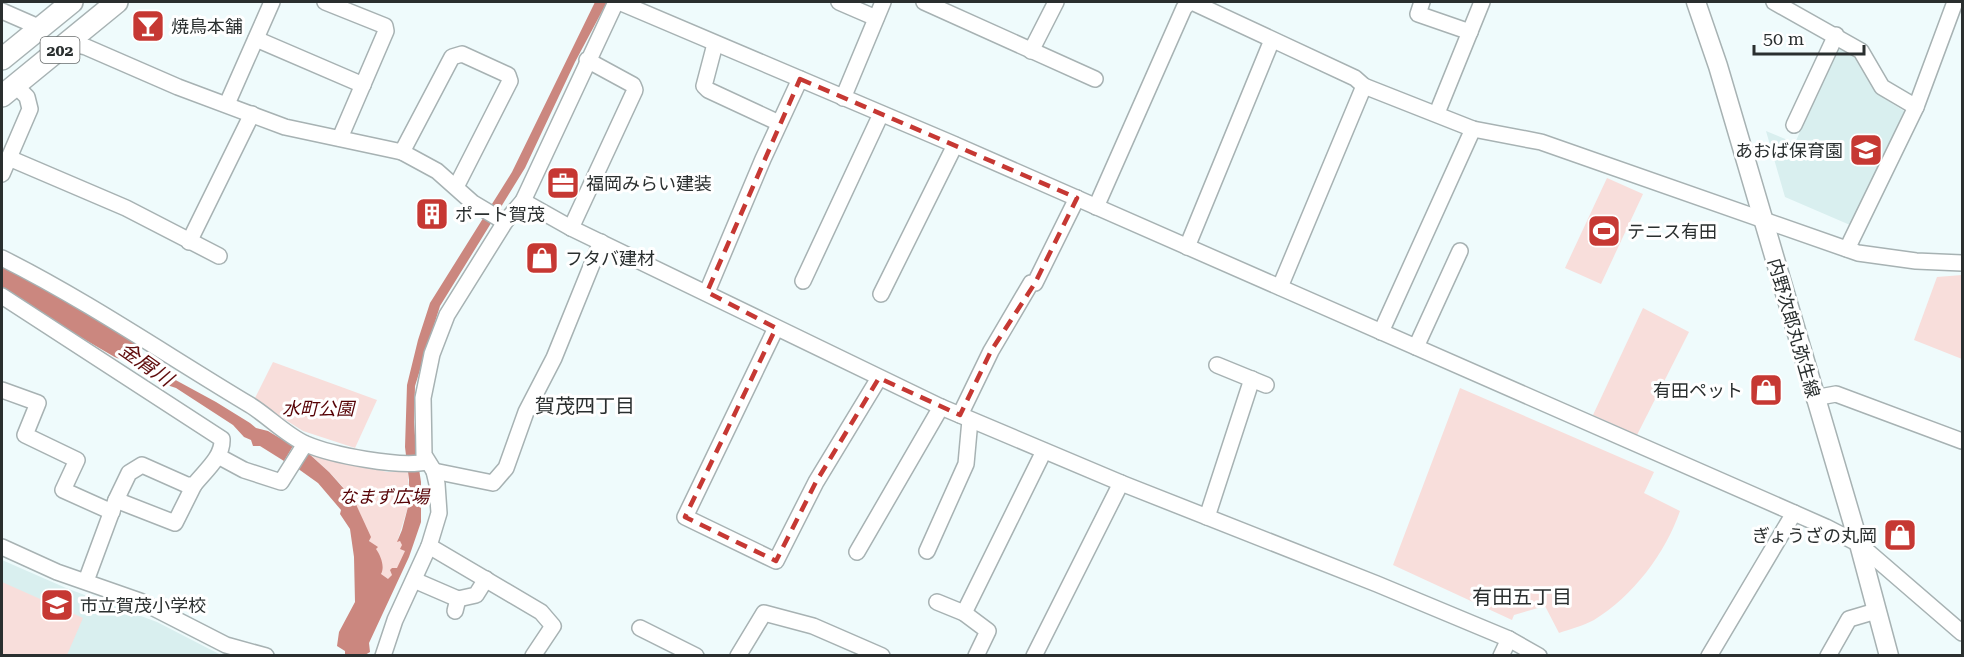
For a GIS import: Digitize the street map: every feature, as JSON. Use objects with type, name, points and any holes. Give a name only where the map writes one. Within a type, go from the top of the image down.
[{"type":"highway","name":"202","points":[[2,52],[65,2]]},
{"type":"highway","points":[[2,59],[72,2]]},
{"type":"highway","points":[[6,91],[111,2]]},
{"type":"highway","name":"202","points":[[6,91],[117,2]]},
{"type":"main road","name":"内野次郎丸弥生線","points":[[1696,2],[1718,66],[1814,398],[1859,544],[1889,656]]},
{"type":"street","points":[[227,104],[273,2]]},
{"type":"street","points":[[325,2],[385,26],[386,31],[340,138]]},
{"type":"street","points":[[383,656],[396,620],[429,546],[439,513],[437,484],[424,455],[423,398],[432,354],[447,315],[505,222],[523,201],[587,60],[617,2],[652,8],[715,44],[956,145],[1794,513],[1859,544],[1962,633]]},
{"type":"street","points":[[839,2],[876,18]]},
{"type":"street","points":[[843,98],[883,2]]},
{"type":"street","points":[[924,2],[1095,79]]},
{"type":"street","points":[[1031,51],[1056,2]]},
{"type":"street","points":[[1096,207],[1184,8],[1191,2],[1355,78],[1364,86],[1473,129],[1541,142],[1858,253],[1916,261],[1962,263]]},
{"type":"street","points":[[1422,2],[1418,14],[1470,32]]},
{"type":"street","points":[[1437,113],[1482,2]]},
{"type":"street","points":[[1774,2],[1861,51],[1882,87],[1916,107]]},
{"type":"street","points":[[1847,249],[1916,107],[1955,2]]},
{"type":"street","points":[[2,11],[34,25]]},
{"type":"street","points":[[1794,124],[1836,35]]},
{"type":"street","points":[[256,39],[363,85]]},
{"type":"street","points":[[1187,247],[1272,40]]},
{"type":"street","points":[[68,43],[86,47],[178,87],[285,127],[402,152],[437,171],[473,203],[505,222]]},
{"type":"street","points":[[715,44],[704,86],[708,90],[779,123]]},
{"type":"street","points":[[402,152],[452,57],[462,54],[508,75],[510,81],[456,187]]},
{"type":"street","points":[[571,228],[635,90],[633,85],[587,60]]},
{"type":"street","points":[[707,292],[800,79]]},
{"type":"street","points":[[1280,287],[1364,86]]},
{"type":"street","points":[[2,174],[30,109],[27,97],[6,91]]},
{"type":"street","points":[[189,242],[252,114]]},
{"type":"street","points":[[803,281],[881,114]]},
{"type":"street","points":[[1381,332],[1473,129]]},
{"type":"street","points":[[882,294],[956,145]]},
{"type":"street","points":[[9,158],[126,208],[219,256]]},
{"type":"street","points":[[927,551],[966,464],[965,417],[991,351],[1031,283],[1035,283],[1077,198]]},
{"type":"street","points":[[523,201],[571,228],[941,407],[1121,483],[1509,639],[1539,656]]},
{"type":"street","points":[[2,258],[253,407],[305,444],[353,457],[431,467],[493,483],[507,468],[526,412],[554,358],[601,242]]},
{"type":"street","points":[[1416,347],[1461,250]]},
{"type":"street","points":[[2,296],[222,439],[223,447],[194,485],[175,523],[63,490],[77,460],[25,435],[38,403],[2,390]]},
{"type":"street","points":[[776,328],[685,517],[776,561],[816,482],[879,378]]},
{"type":"street","points":[[1207,517],[1259,382],[1217,365]]},
{"type":"street","points":[[1814,398],[1836,394],[1962,441]]},
{"type":"street","points":[[857,552],[941,407]]},
{"type":"street","points":[[218,456],[244,470],[281,482],[305,444]]},
{"type":"street","points":[[964,613],[1044,451]]},
{"type":"street","points":[[86,581],[129,473],[142,465],[187,485],[194,485]]},
{"type":"street","points":[[1034,656],[1121,483]]},
{"type":"street","points":[[1709,656],[1794,513]]},
{"type":"street","points":[[429,546],[541,612],[553,626],[533,656]]},
{"type":"street","points":[[2,547],[57,572],[156,608],[226,645],[266,656]]},
{"type":"street","points":[[414,580],[456,605],[476,595],[486,579]]},
{"type":"street","points":[[937,602],[964,613],[988,631],[976,656]]},
{"type":"street","points":[[1828,656],[1849,619],[1876,611]]},
{"type":"street","points":[[738,656],[764,612],[813,626],[882,656]]},
{"type":"street","points":[[640,628],[696,656]]},
{"type":"street","points":[[1501,656],[1509,639]]},
{"type":"highlighted area","points":[[800,79],[1077,198],[1035,283],[991,351],[960,415],[879,378],[816,482],[776,561],[685,517],[776,328],[707,292]]},
{"type":"shaded area","points":[[1838,45],[1860,61],[1882,97],[1907,113],[1850,225],[1785,197],[1766,131],[1795,143]]},
{"type":"shaded area","name":"市立賀茂小学校","points":[[2,560],[66,588],[157,622],[221,655],[2,655]]},
{"type":"green space","name":"テニス有田","points":[[1607,178],[1643,194],[1601,284],[1565,268]]},
{"type":"green space","points":[[1962,275],[1962,359],[1914,340],[1937,277]]},
{"type":"green space","points":[[1643,308],[1689,332],[1637,435],[1593,415]]},
{"type":"green space","name":"水町公園","points":[[273,362],[377,400],[355,448],[303,431],[254,400]]},
{"type":"green space","points":[[1460,388],[1654,472],[1644,493],[1680,511],[1666,543],[1646,573],[1622,599],[1594,620],[1559,633],[1545,606],[1514,615],[1512,620],[1393,565]]},
{"type":"green space","name":"なまず広場","points":[[307,452],[387,472],[408,471],[408,507],[398,539],[407,548],[397,570],[387,581],[380,578],[365,525],[352,499],[337,480]]},
{"type":"green space","points":[[2,582],[83,618],[67,655],[2,655]]},
{"type":"water","points":[[595,2],[607,2],[575,62],[525,168],[440,306],[415,386],[414,422],[421,482],[421,522],[409,557],[369,643],[370,652],[365,655],[345,655],[345,651],[337,646],[339,632],[355,602],[354,557],[350,529],[340,514],[341,510],[318,483],[297,468],[307,452],[354,500],[371,537],[369,541],[378,547],[376,549],[381,558],[381,574],[388,579],[392,575],[390,570],[397,568],[405,551],[400,549],[402,545],[400,541],[397,542],[408,507],[409,480],[405,447],[407,385],[430,303],[512,172]]},
{"type":"water","points":[[87,324],[114,336],[161,368],[170,377],[216,402],[256,428],[268,431],[293,446],[284,461],[260,446],[253,446],[251,440],[244,437],[233,425],[176,388],[167,385],[156,374]]},
{"type":"waterway","name":"金屑川","points":[[2,280],[56,312],[80,321],[121,345]]},
{"type":"place","name":"焼鳥本舗","points":[[148,26]]},
{"type":"place","name":"あおば保育園","points":[[1866,150]]},
{"type":"place","name":"福岡みらい建装","points":[[563,183]]},
{"type":"place","name":"ポート賀茂","points":[[432,214]]},
{"type":"place","name":"テニス有田","points":[[1604,231]]},
{"type":"place","name":"フタバ建材","points":[[542,258]]},
{"type":"place","name":"有田ペット","points":[[1766,390]]},
{"type":"place","name":"ぎょうざの丸岡","points":[[1900,535]]},
{"type":"place","name":"市立賀茂小学校","points":[[57,605]]},
{"type":"district","name":"賀茂四丁目","points":[[585,406]]},
{"type":"district","name":"有田五丁目","points":[[1522,597]]}]
